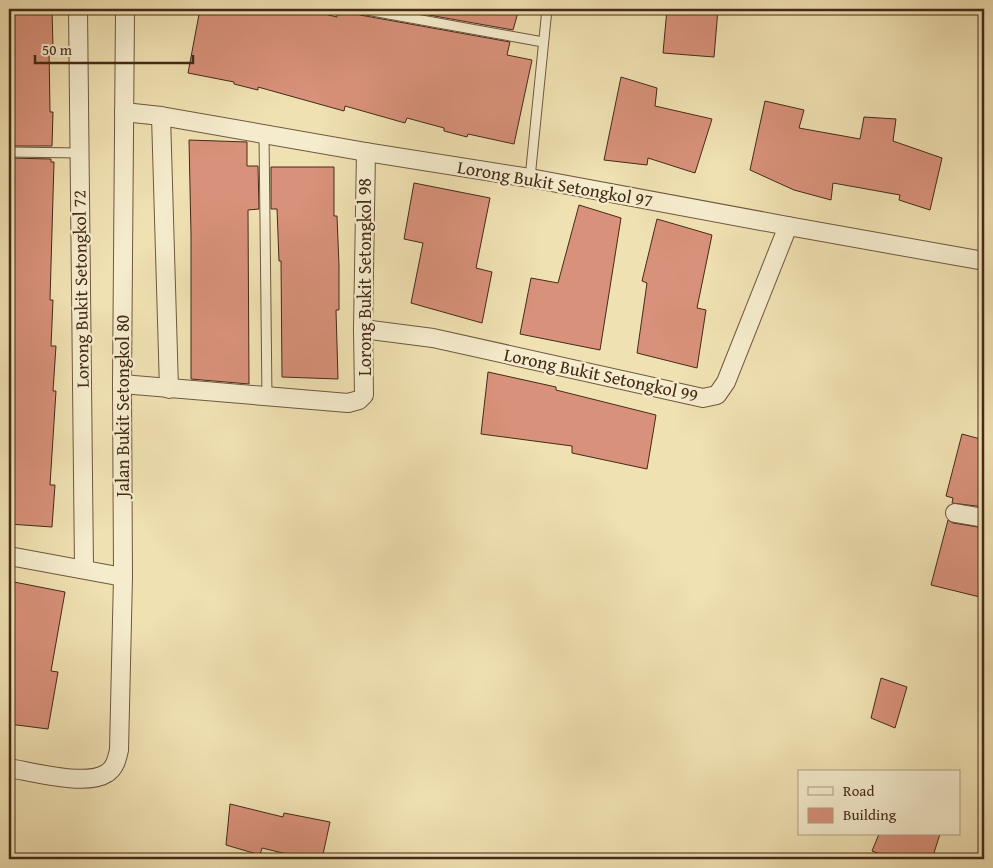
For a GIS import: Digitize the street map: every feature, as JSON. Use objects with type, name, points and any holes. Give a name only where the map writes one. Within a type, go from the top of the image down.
[{"type":"street","name":"Lorong Bukit Setongkol 72","points":[[78,9],[84,568]]},
{"type":"street","name":"Jalan Bukit Setongkol 80","points":[[9,768],[82,780],[95,779],[108,773],[116,762],[119,750],[123,577],[122,384],[125,9]]},
{"type":"street","name":"Lorong Bukit Setongkol 97","points":[[124,112],[161,116],[366,152],[530,178],[984,261]]},
{"type":"street","points":[[161,116],[169,389]]},
{"type":"street","name":"Lorong Bukit Setongkol 98","points":[[267,397],[348,403],[359,400],[364,395],[366,152]]},
{"type":"street","name":"Lorong Bukit Setongkol 99","points":[[364,329],[433,338],[703,398],[716,395],[726,382],[788,226]]},
{"type":"street","points":[[122,384],[267,397]]},
{"type":"street","points":[[955,513],[984,518]]},
{"type":"street","points":[[9,556],[84,568],[123,577]]},
{"type":"lane","points":[[361,9],[542,42]]},
{"type":"lane","points":[[530,178],[542,42],[547,9]]},
{"type":"lane","points":[[264,134],[267,397]]},
{"type":"lane","points":[[9,152],[80,153]]},
{"type":"building","points":[[9,9],[52,9],[53,48],[49,48],[50,112],[53,112],[52,146],[9,146]]},
{"type":"building","points":[[200,9],[304,9],[337,17],[338,9],[355,9],[360,15],[510,42],[507,55],[532,60],[514,144],[468,134],[467,137],[444,131],[444,128],[407,118],[405,123],[345,106],[344,111],[258,87],[258,90],[234,84],[234,82],[188,73]]},
{"type":"building","points":[[395,9],[519,9],[513,30]]},
{"type":"building","points":[[667,9],[718,9],[714,57],[663,53]]},
{"type":"building","points":[[621,77],[657,88],[655,106],[712,119],[695,173],[648,158],[647,165],[604,160]]},
{"type":"building","points":[[765,101],[804,110],[799,128],[860,139],[864,117],[896,119],[893,141],[942,158],[930,210],[899,200],[900,195],[833,183],[831,200],[794,190],[750,170]]},
{"type":"building","points":[[189,140],[247,142],[247,166],[258,166],[259,209],[248,210],[249,384],[191,379]]},
{"type":"building","points":[[9,158],[51,159],[51,162],[54,162],[50,300],[53,300],[51,346],[56,346],[53,391],[56,391],[50,485],[55,485],[52,527],[9,524]]},
{"type":"building","points":[[271,167],[334,167],[334,216],[337,216],[339,265],[339,310],[336,310],[338,379],[282,377],[281,261],[279,261],[277,209],[271,209]]},
{"type":"building","points":[[414,183],[490,198],[476,268],[492,272],[482,323],[411,303],[423,243],[404,239]]},
{"type":"building","points":[[579,205],[621,218],[600,350],[520,334],[531,278],[558,283]]},
{"type":"building","points":[[657,219],[712,235],[697,308],[706,310],[697,368],[637,353],[647,283],[642,281]]},
{"type":"building","points":[[488,372],[556,387],[556,390],[656,415],[647,469],[572,453],[572,446],[481,434]]},
{"type":"building","points":[[962,434],[984,440],[984,507],[952,503],[953,498],[946,496]]},
{"type":"building","points":[[948,520],[953,523],[984,528],[984,598],[931,585]]},
{"type":"building","points":[[9,581],[65,592],[51,671],[58,672],[48,729],[9,724]]},
{"type":"building","points":[[881,678],[907,687],[895,728],[871,718]]},
{"type":"building","points":[[230,804],[283,817],[284,813],[330,822],[322,859],[307,859],[262,848],[260,855],[226,845]]},
{"type":"building","points":[[878,836],[939,836],[932,859],[894,859],[872,851]]}]
